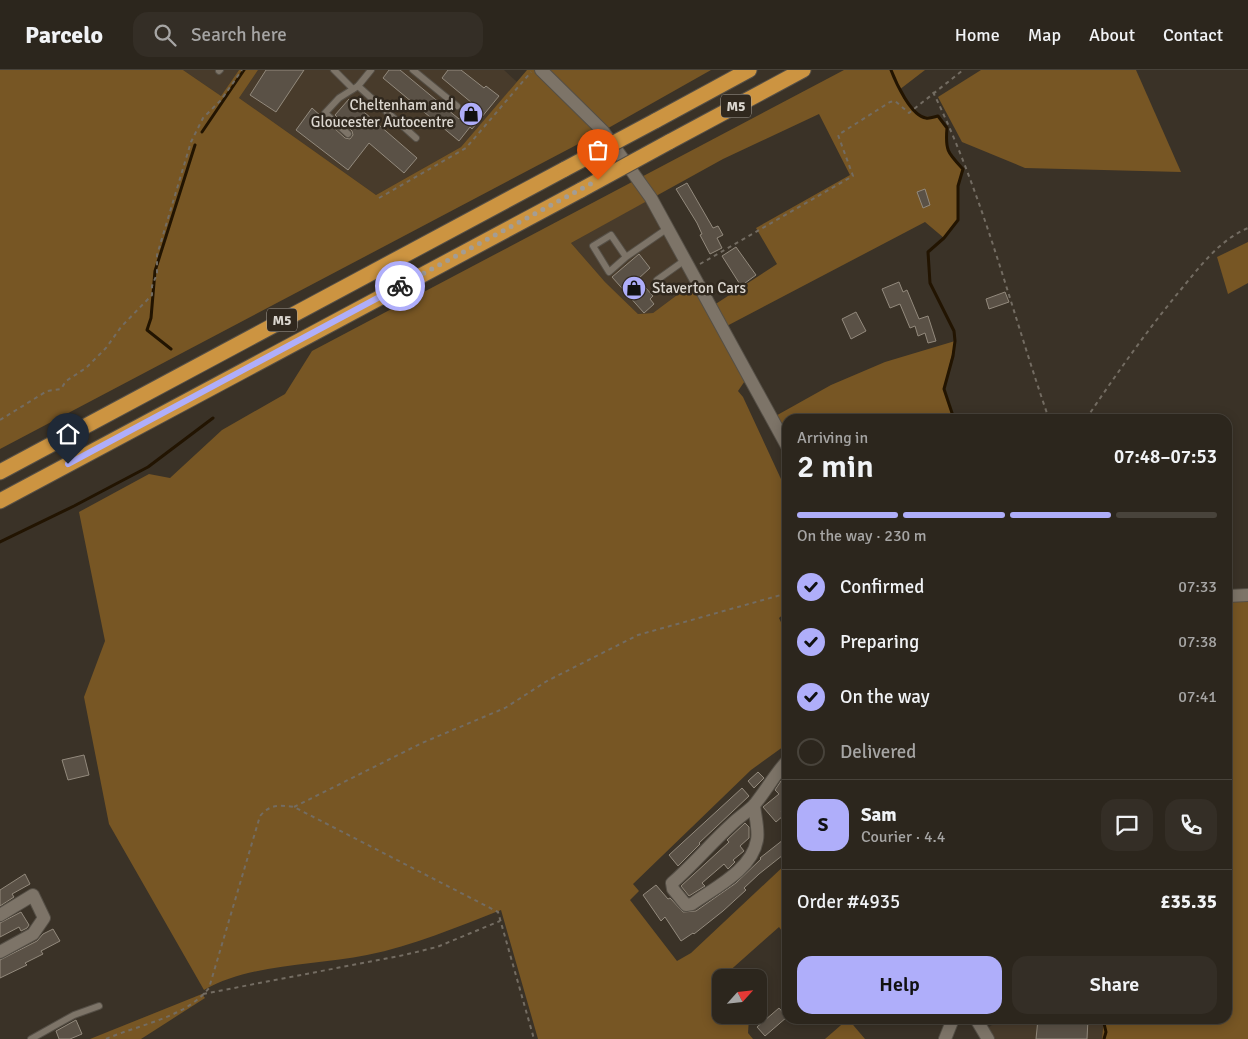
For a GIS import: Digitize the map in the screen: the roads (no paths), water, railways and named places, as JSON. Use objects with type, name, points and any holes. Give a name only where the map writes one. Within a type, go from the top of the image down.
[{"type":"highway","name":"M5","points":[[0,472],[749,70]]},
{"type":"highway","name":"M5","points":[[0,501],[803,70]]},
{"type":"street","points":[[541,70],[603,131],[639,179],[669,227],[782,437]]},
{"type":"street","points":[[1232,596],[1248,595]]},
{"type":"street","points":[[754,805],[757,840],[752,852],[741,868],[692,904],[686,905],[672,889],[672,883],[694,864],[733,822],[754,805],[782,766]]},
{"type":"street","points":[[0,915],[33,895],[44,918],[33,934],[0,952]]},
{"type":"street","points":[[945,1039],[951,1024]]},
{"type":"street","points":[[979,1024],[988,1039]]},
{"type":"lane","points":[[334,70],[416,138]]},
{"type":"lane","points":[[348,134],[325,113],[339,98],[356,88],[371,70]]},
{"type":"lane","points":[[413,70],[457,106]]},
{"type":"lane","points":[[626,257],[611,235],[593,246],[609,272],[626,257],[669,227]]},
{"type":"lane","points":[[657,280],[689,264]]},
{"type":"lane","points":[[31,1039],[74,1015],[99,1006]]},
{"type":"waterway","points":[[202,132],[244,70]]},
{"type":"waterway","points":[[891,70],[896,83],[915,111],[920,116],[927,118],[938,116],[947,128],[947,147],[963,169],[958,186],[958,220],[944,238],[928,252],[930,283],[954,331],[953,356],[944,389],[952,414]]},
{"type":"waterway","points":[[171,349],[147,330],[151,318],[155,271],[195,145]]},
{"type":"waterway","points":[[0,542],[148,467],[213,418]]},
{"type":"waterway","points":[[1104,1024],[1106,1032],[1104,1039]]},
{"type":"place","name":"Cheltenham and Gloucester Autocentre","points":[[471,114]]},
{"type":"place","name":"Staverton Cars","points":[[634,288]]}]
